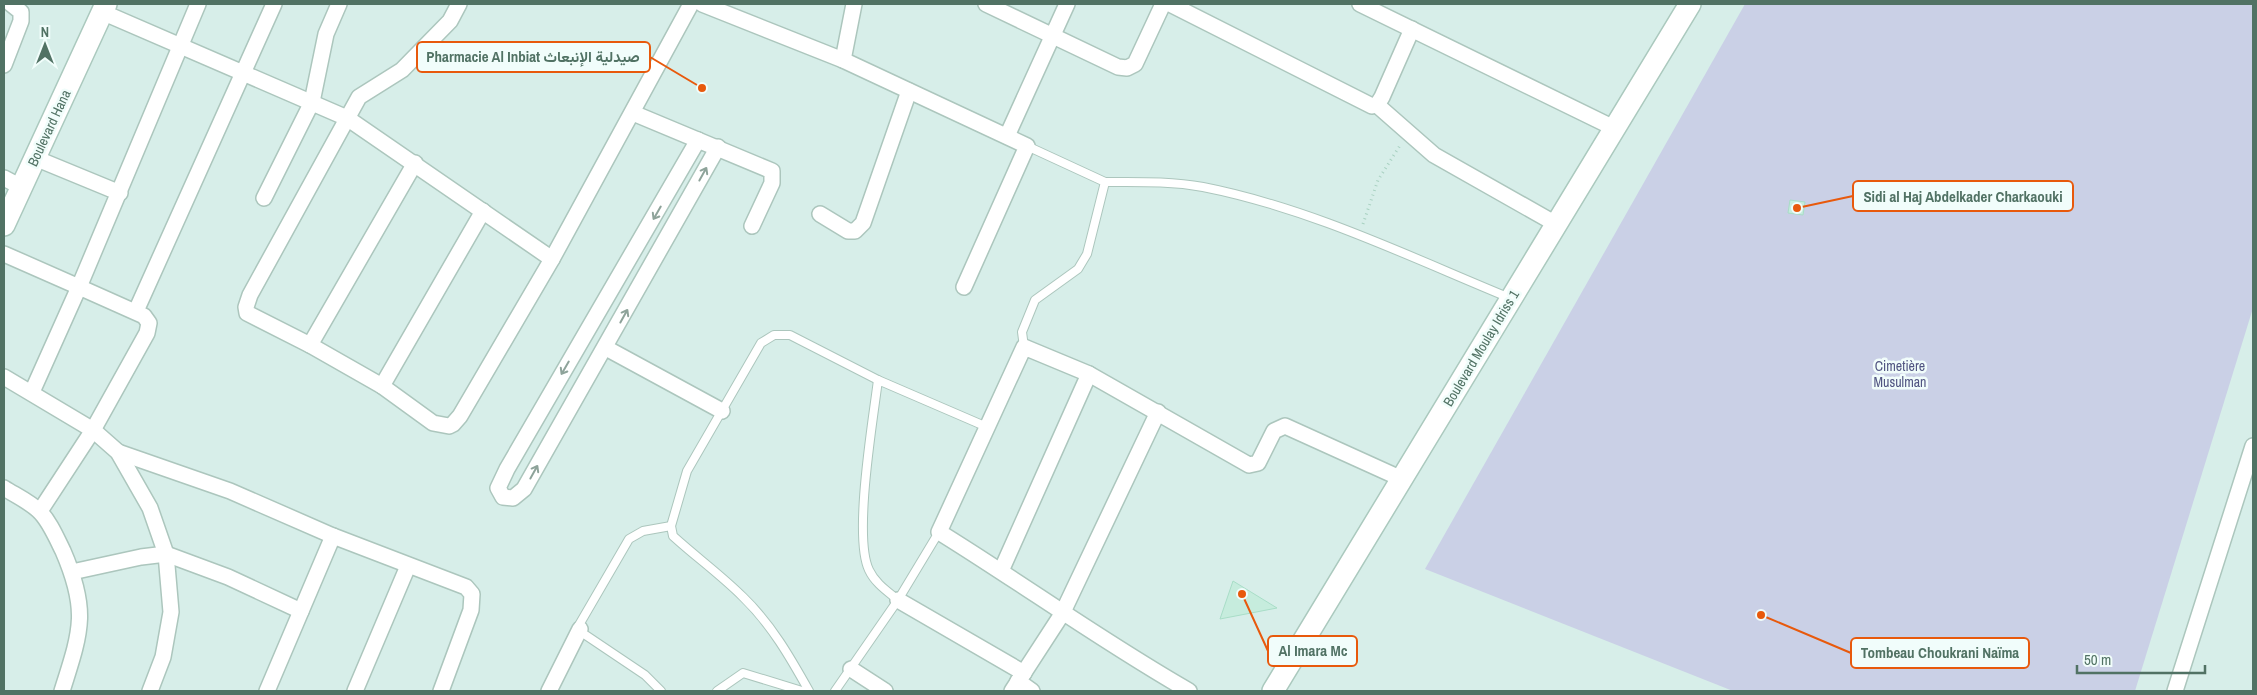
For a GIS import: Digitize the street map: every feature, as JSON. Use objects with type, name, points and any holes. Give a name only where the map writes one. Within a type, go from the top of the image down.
[{"type":"main road","name":"Boulevard Moulay Idriss 1","points":[[1273,691],[1690,4]]},
{"type":"main road","name":"Boulevard Hana","points":[[4,225],[12,183],[35,158],[104,8]]},
{"type":"street","points":[[4,65],[22,21],[21,12],[12,4]]},
{"type":"street","points":[[32,392],[120,193],[198,4]]},
{"type":"street","points":[[136,311],[274,4]]},
{"type":"street","points":[[264,198],[312,102],[326,34],[339,4]]},
{"type":"street","points":[[459,4],[450,22],[402,70],[359,97],[260,275],[246,307],[247,313],[256,319],[310,345],[382,386],[433,423],[449,426],[453,424],[552,259],[691,4]]},
{"type":"street","points":[[702,4],[843,60],[1027,146],[964,287]]},
{"type":"street","points":[[843,60],[854,4]]},
{"type":"street","points":[[986,4],[1118,67],[1127,68],[1135,64],[1163,4]]},
{"type":"street","points":[[1007,136],[1067,4]]},
{"type":"street","points":[[1170,4],[1366,104],[1377,106],[1434,155],[1556,224]]},
{"type":"street","points":[[1360,4],[1614,128]]},
{"type":"street","points":[[104,8],[180,45],[347,118],[552,259]]},
{"type":"street","points":[[1377,106],[1412,29]]},
{"type":"street","points":[[820,214],[848,231],[855,231],[863,223],[909,91]]},
{"type":"street","points":[[632,113],[768,168],[774,174],[772,183],[752,226]]},
{"type":"street","points":[[698,140],[500,482],[498,491],[504,497],[514,498],[524,489],[718,147]]},
{"type":"street","points":[[35,158],[120,193]]},
{"type":"street","points":[[310,345],[415,163]]},
{"type":"street","points":[[382,386],[483,211]]},
{"type":"street","points":[[4,254],[136,311],[148,320],[147,333],[93,430],[40,512]]},
{"type":"street","points":[[633,254],[652,265]]},
{"type":"street","points":[[578,346],[602,354],[722,411]]},
{"type":"street","points":[[1188,691],[1166,686],[1001,571],[939,532],[1024,347],[1089,374],[1249,465],[1258,463],[1274,432],[1285,426],[1402,479]]},
{"type":"street","points":[[1001,571],[1089,374]]},
{"type":"street","points":[[4,377],[93,430],[118,452],[150,508],[166,554],[171,612],[169,633],[150,691]]},
{"type":"street","points":[[544,405],[565,416]]},
{"type":"street","points":[[1018,682],[1062,614],[1158,412]]},
{"type":"street","points":[[2175,691],[2253,450]]},
{"type":"street","points":[[118,452],[230,491],[333,536],[466,587],[472,594],[471,610],[441,691]]},
{"type":"street","points":[[4,488],[40,512],[60,545],[72,572],[80,605],[81,622],[79,640],[62,691]]},
{"type":"street","points":[[267,691],[333,536]]},
{"type":"street","points":[[72,572],[140,557],[166,554],[228,577],[301,611]]},
{"type":"street","points":[[355,691],[408,566]]},
{"type":"street","points":[[898,600],[1032,691]]},
{"type":"street","points":[[549,691],[580,629]]},
{"type":"street","points":[[851,669],[885,691]]},
{"type":"lane","points":[[1027,146],[1105,182],[1160,182],[1202,187],[1278,205],[1511,298]]},
{"type":"lane","points":[[1024,347],[1022,332],[1035,300],[1078,270],[1087,254],[1105,182]]},
{"type":"lane","points":[[809,691],[787,652],[766,622],[719,574],[673,536],[671,526],[687,471],[761,343],[774,335],[790,335],[878,380],[987,427]]},
{"type":"lane","points":[[878,380],[863,512],[864,552],[868,569],[877,583],[898,600]]},
{"type":"lane","points":[[661,691],[645,675],[580,629],[580,624],[630,540],[643,531],[671,526]]},
{"type":"lane","points":[[834,691],[898,600],[939,532]]},
{"type":"lane","points":[[717,691],[745,673],[802,691]]},
{"type":"path","points":[[1358,236],[1378,180],[1408,132]]},
{"type":"shaded area","points":[[4,4],[2253,4],[2253,691],[4,691]]},
{"type":"green space","name":"Cimetière Musulman","points":[[1745,4],[2253,4],[2253,308],[2135,691],[1733,691],[1425,569]]},
{"type":"building","points":[[1790,200],[1805,202],[1803,215],[1788,213]]},
{"type":"building","points":[[1233,581],[1277,608],[1220,619]]},
{"type":"place","name":"Pharmacie Al Inbiat صيدلية الإنبعاث","points":[[702,88]]},
{"type":"place","name":"Sidi al Haj Abdelkader Charkaouki","points":[[1797,208]]},
{"type":"place","name":"Al Imara Mc","points":[[1242,594]]},
{"type":"place","name":"Tombeau Choukrani Naïma","points":[[1761,615]]}]
